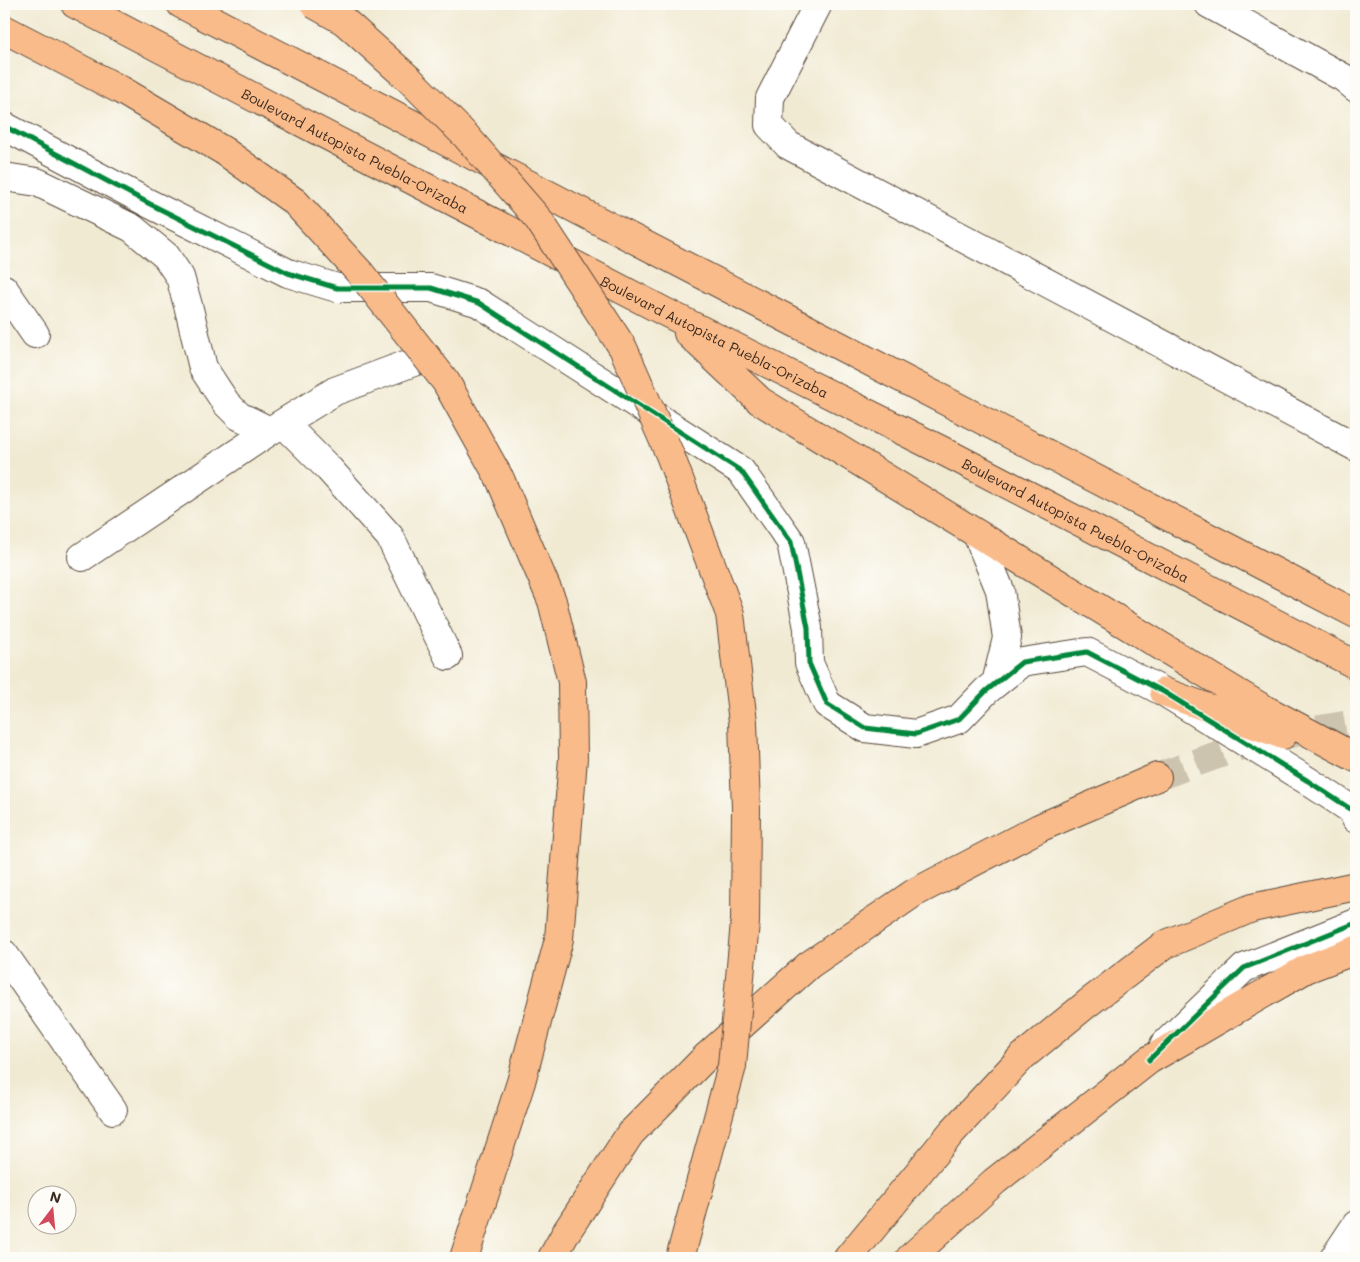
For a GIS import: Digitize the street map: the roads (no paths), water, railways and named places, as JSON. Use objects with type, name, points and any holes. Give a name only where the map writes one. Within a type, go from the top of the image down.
[{"type":"highway","name":"Boulevard Autopista Puebla-Orizaba","points":[[75,4],[665,312],[946,453],[1356,665]]},
{"type":"highway","points":[[181,4],[1356,614]]},
{"type":"highway","points":[[314,4],[344,21],[410,80],[466,136],[544,228],[623,348],[670,456],[730,614],[743,722],[746,809],[744,922],[732,1066],[680,1258]]},
{"type":"highway","points":[[4,29],[121,90],[224,150],[295,202],[361,274],[446,382],[500,478],[552,601],[572,682],[573,758],[559,939],[522,1082],[464,1258]]},
{"type":"highway","points":[[665,312],[760,401],[1259,706],[1356,760]]},
{"type":"highway","points":[[1164,692],[1356,760]]},
{"type":"highway","points":[[552,1258],[567,1231],[630,1134],[706,1057],[809,964],[914,893],[1039,828],[1157,777]]},
{"type":"highway","points":[[852,1252],[952,1132],[1022,1057],[1164,945],[1252,908],[1356,886]]},
{"type":"highway","points":[[910,1258],[995,1181],[1149,1060],[1306,969],[1356,950]]},
{"type":"street","points":[[818,4],[770,98],[770,125],[788,145],[1356,446]]},
{"type":"street","points":[[1209,4],[1344,78],[1356,88]]},
{"type":"street","points":[[4,126],[150,204],[288,273],[337,288],[431,288],[479,303],[741,471],[791,542],[808,628],[809,663],[827,704],[865,728],[916,734],[960,718],[996,683],[1022,662],[1087,652],[1164,692],[1345,805],[1352,810],[1356,819]]},
{"type":"street","points":[[4,177],[37,182],[132,228],[166,256],[180,277],[204,368],[226,403],[239,416],[277,427],[329,469],[390,538],[448,656]]},
{"type":"street","points":[[4,290],[35,334]]},
{"type":"street","points":[[82,557],[277,427],[335,391],[427,357]]},
{"type":"street","points":[[977,534],[1000,590],[1007,638],[996,683]]},
{"type":"street","points":[[1149,1060],[1244,968],[1356,923]]},
{"type":"street","points":[[4,954],[113,1110]]},
{"type":"street","points":[[1334,1258],[1356,1225]]},
{"type":"tunnel","points":[[1157,777],[1261,739],[1356,723]]}]
